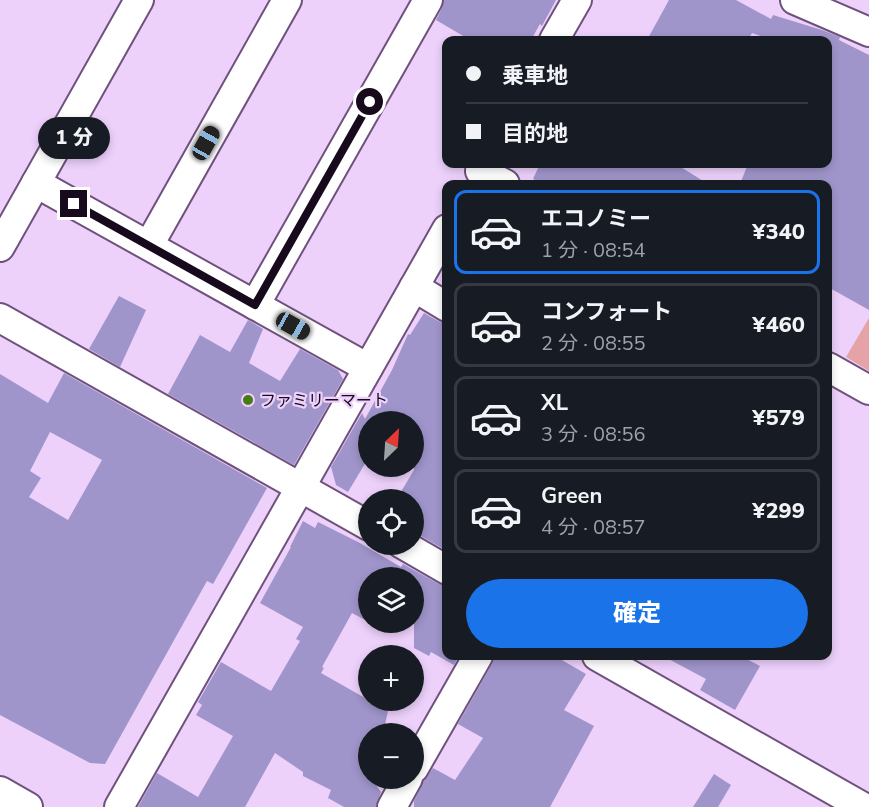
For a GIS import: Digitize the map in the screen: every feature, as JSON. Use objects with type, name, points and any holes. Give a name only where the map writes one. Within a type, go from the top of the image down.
[{"type":"street","points":[[0,247],[139,0]]},
{"type":"street","points":[[149,245],[286,0]]},
{"type":"street","points":[[255,305],[428,0]]},
{"type":"street","points":[[556,36],[577,0]]},
{"type":"street","points":[[795,0],[869,32]]},
{"type":"street","points":[[479,173],[495,180]]},
{"type":"street","points":[[36,183],[368,368]]},
{"type":"street","points":[[119,807],[442,238]]},
{"type":"street","points":[[414,287],[442,304]]},
{"type":"street","points":[[0,318],[358,520]]},
{"type":"street","points":[[832,369],[869,390]]},
{"type":"street","points":[[421,555],[442,567]]},
{"type":"street","points":[[424,750],[476,660]]},
{"type":"street","points":[[604,660],[863,802]]},
{"type":"street","points":[[392,807],[402,789]]},
{"type":"street","points":[[0,791],[28,807]]},
{"type":"shaded area","points":[[869,318],[869,371],[846,357]]},
{"type":"building","points":[[444,0],[556,0],[542,26],[540,24],[533,36],[463,36],[436,20]]},
{"type":"building","points":[[669,0],[736,0],[771,19],[773,15],[840,37],[839,40],[869,55],[869,310],[832,289],[832,180],[742,180],[746,168],[832,168],[832,36],[760,36],[752,33],[750,36],[649,36]]},
{"type":"building","points":[[538,168],[682,168],[702,180],[535,180],[533,179]]},
{"type":"building","points":[[119,296],[146,310],[120,367],[89,349]]},
{"type":"building","points":[[424,313],[442,322],[442,548],[424,538],[424,489],[403,489],[410,477],[424,477],[424,411],[369,411],[392,370],[408,334],[410,335]]},
{"type":"building","name":"ファミリーマート","points":[[248,320],[263,329],[249,363],[280,381],[300,349],[338,370],[343,379],[294,465],[168,394],[200,335],[230,352]]},
{"type":"building","points":[[64,373],[267,488],[213,584],[207,581],[105,764],[90,763],[0,715],[0,374],[48,403]],"holes":[[[50,432],[102,460],[68,520],[29,497],[41,478],[30,471]]]},
{"type":"building","points":[[358,420],[358,475],[348,492],[336,485],[331,467]]},
{"type":"building","points":[[303,521],[315,528],[318,522],[358,542],[358,555],[380,555],[401,567],[358,567],[358,616],[352,613],[322,667],[324,668],[321,673],[358,694],[358,711],[388,711],[385,723],[358,723],[358,789],[379,789],[381,792],[376,807],[344,807],[328,798],[331,790],[303,776],[303,772],[275,753],[245,807],[138,807],[157,773],[198,797],[233,736],[196,715],[202,705],[198,702],[221,662],[271,691],[300,641],[296,639],[303,627],[260,603]]},
{"type":"building","points":[[424,576],[442,585],[442,658],[431,652],[429,656],[424,653],[424,645],[414,645],[414,633],[424,633]]},
{"type":"building","points":[[445,660],[457,660],[454,665]]},
{"type":"building","points":[[493,660],[562,660],[586,674],[564,710],[594,726],[550,807],[414,807],[414,801],[420,789],[424,789],[424,781],[433,768],[455,780],[483,738],[458,724]]},
{"type":"building","points":[[670,660],[749,660],[760,666],[735,710],[700,690],[706,679]]},
{"type":"building","points":[[714,774],[731,785],[718,807],[693,807]]},
{"type":"place","name":"ファミリーマート","points":[[248,400]]},
{"type":"route","points":[[74,204],[255,305],[370,102]]}]
